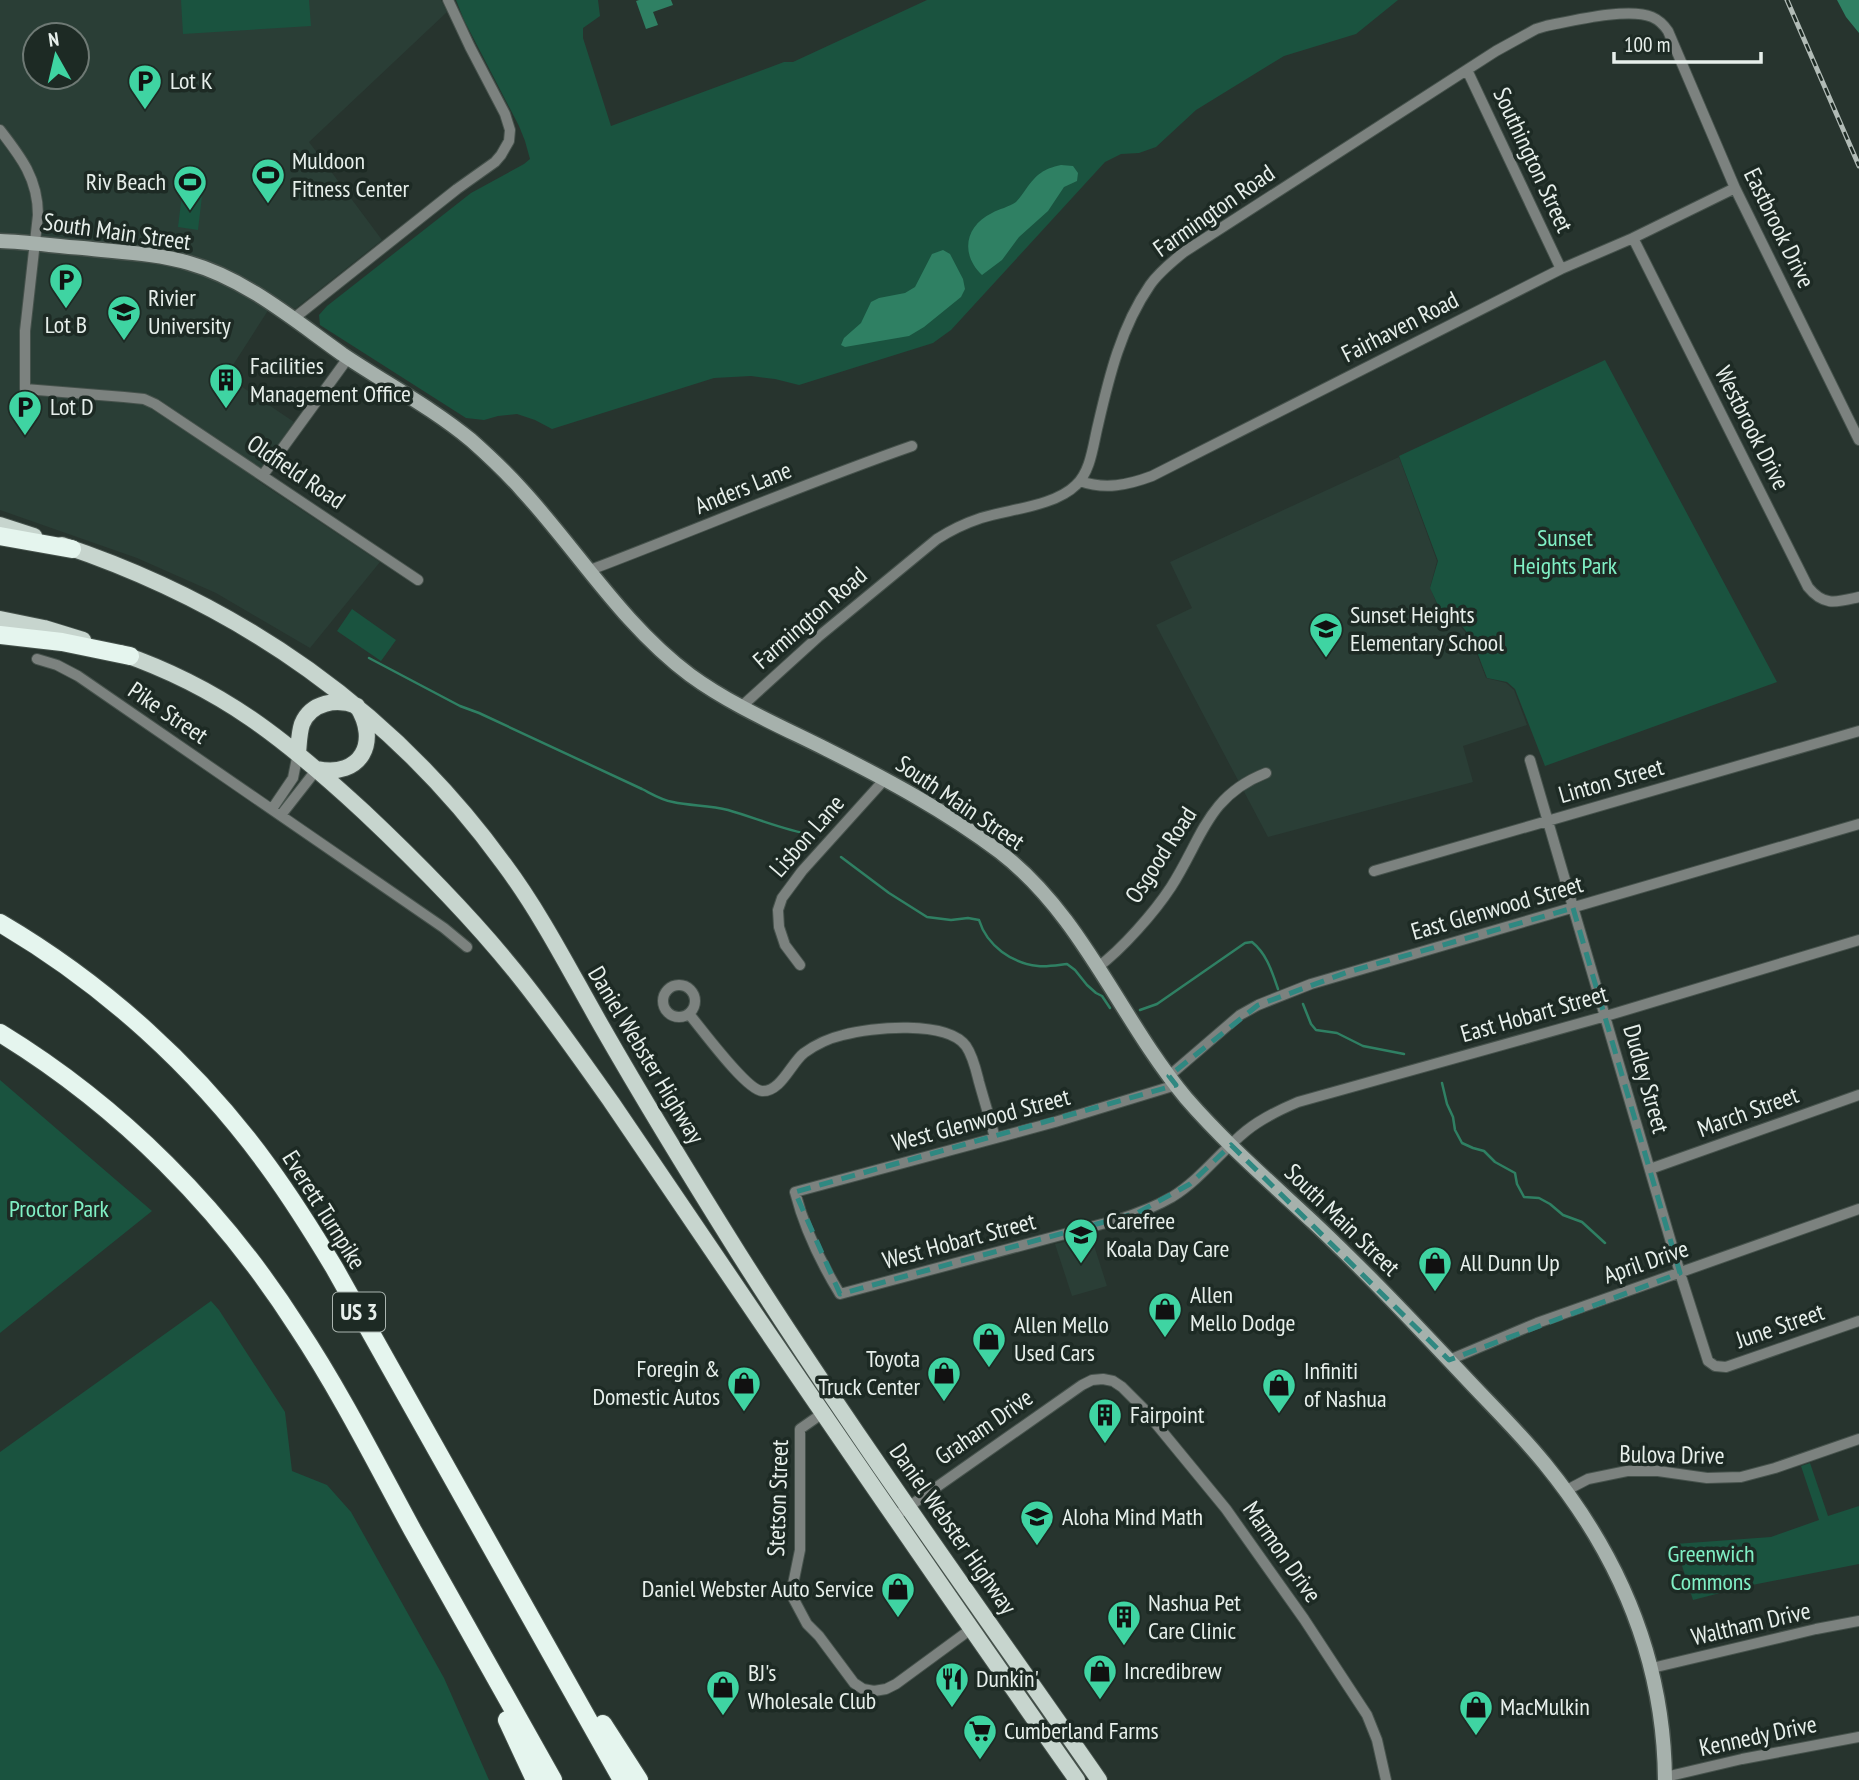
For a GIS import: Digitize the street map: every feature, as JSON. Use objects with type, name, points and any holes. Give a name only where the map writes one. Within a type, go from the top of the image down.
[{"type":"highway","points":[[0,536],[72,549]]},
{"type":"highway","points":[[0,635],[62,642],[130,656]]},
{"type":"highway","name":"Everett Turnpike","points":[[0,923],[46,951],[132,1017],[187,1070],[246,1136],[288,1193],[335,1269],[622,1780]]},
{"type":"highway","name":"US 3","points":[[3,1035],[69,1079],[144,1142],[200,1199],[256,1267],[325,1371],[553,1780]]},
{"type":"highway","points":[[492,1549],[639,1780]]},
{"type":"highway","points":[[496,1680],[499,1702],[535,1780]]},
{"type":"main road","name":"Daniel Webster Highway","points":[[0,525],[72,549],[155,582],[234,621],[308,668],[357,706],[434,779],[507,868],[741,1256],[908,1507],[1099,1780]]},
{"type":"main road","name":"Daniel Webster Highway","points":[[0,619],[63,633],[130,656],[173,673],[221,698],[317,769],[446,892],[539,1002],[688,1212],[894,1517],[1077,1780]]},
{"type":"main road","points":[[298,753],[303,723],[313,709],[333,702],[357,706],[367,733],[360,757],[353,765],[344,769],[317,769]]},
{"type":"street","points":[[293,319],[495,162],[509,141],[510,130],[505,114],[448,0]]},
{"type":"street","name":"Farmington Road","points":[[742,706],[818,637],[950,530],[980,518],[1060,496],[1080,481],[1088,463],[1109,379],[1124,334],[1151,283],[1167,266],[1467,70],[1536,29],[1636,13],[1663,23],[1668,31]]},
{"type":"street","name":"Eastbrook Drive","points":[[1668,31],[1735,188],[1859,440]]},
{"type":"street","name":"Southington Street","points":[[1467,70],[1561,269]]},
{"type":"street","points":[[0,130],[33,182],[38,207],[34,243]]},
{"type":"street","name":"Fairhaven Road","points":[[1080,481],[1114,486],[1152,477],[1561,269],[1633,238],[1735,188]]},
{"type":"street","name":"Westbrook Drive","points":[[1633,238],[1808,587],[1816,596],[1829,601],[1859,597]]},
{"type":"street","name":"South Main Street","points":[[0,241],[168,258],[228,278],[293,319],[471,441],[530,498],[635,625],[670,659],[706,686],[915,796],[961,824],[1012,862],[1058,910],[1173,1081],[1206,1120],[1350,1257],[1546,1464],[1598,1539],[1620,1579],[1640,1627],[1652,1668],[1662,1725],[1665,1779]]},
{"type":"street","name":"Oldfield Road","points":[[34,243],[26,331],[25,389],[144,399],[169,412],[418,580]]},
{"type":"street","points":[[263,475],[348,358]]},
{"type":"street","name":"Anders Lane","points":[[590,570],[835,473],[912,446]]},
{"type":"street","name":"Pike Street","points":[[37,659],[57,665],[78,676],[444,928],[467,947]]},
{"type":"street","name":"Linton Street","points":[[1374,871],[1859,731]]},
{"type":"street","points":[[277,812],[293,779],[298,753]]},
{"type":"street","name":"Dudley Street","points":[[1530,760],[1680,1273],[1708,1361],[1715,1366]]},
{"type":"street","points":[[277,812],[317,769]]},
{"type":"street","name":"Osgood Road","points":[[1098,967],[1119,950],[1164,898],[1214,811],[1228,795],[1243,784],[1266,773]]},
{"type":"street","name":"Lisbon Lane","points":[[800,965],[785,944],[779,927],[778,910],[782,898],[802,871],[885,779]]},
{"type":"street","name":"East Glenwood Street","points":[[1173,1081],[1233,1020],[1258,1004],[1348,972],[1859,824]]},
{"type":"street","name":"East Hobart Street","points":[[1230,1145],[1259,1121],[1298,1102],[1606,1016],[1859,940]]},
{"type":"street","points":[[689,1014],[745,1082],[764,1091],[775,1086],[794,1062],[808,1050],[841,1035],[918,1028],[952,1035],[960,1039],[967,1048],[973,1062],[995,1138]]},
{"type":"street","name":"West Glenwood Street","points":[[840,1294],[803,1220],[795,1192],[1055,1122],[1173,1081]]},
{"type":"street","name":"March Street","points":[[1650,1169],[1859,1095]]},
{"type":"street","name":"West Hobart Street","points":[[840,1294],[1137,1213],[1173,1196],[1230,1145]]},
{"type":"street","name":"April Drive","points":[[1449,1360],[1537,1323],[1859,1209]]},
{"type":"street","name":"June Street","points":[[1715,1366],[1726,1367],[1859,1321]]},
{"type":"street","name":"Graham Drive","points":[[894,1517],[1072,1391],[1092,1380],[1103,1379]]},
{"type":"street","name":"Marmon Drive","points":[[1103,1379],[1122,1387],[1197,1472],[1304,1619],[1367,1716],[1377,1740],[1386,1780]]},
{"type":"street","name":"Stetson Street","points":[[823,1413],[800,1429],[800,1550],[792,1594],[807,1624],[853,1683],[874,1691],[896,1684],[971,1629]]},
{"type":"street","name":"Bulova Drive","points":[[1565,1491],[1588,1479],[1627,1471],[1658,1471],[1707,1478],[1741,1477],[1859,1439]]},
{"type":"street","name":"Waltham Drive","points":[[1652,1668],[1859,1621]]},
{"type":"street","name":"Kennedy Drive","points":[[1665,1779],[1756,1756],[1859,1737]]},
{"type":"highlighted area","points":[[1573,908],[1680,1273],[1449,1360],[1231,1145],[1190,1184],[1137,1213],[840,1294],[795,1192],[1176,1085],[1169,1076],[1258,1005],[1348,972]]},
{"type":"shaded area","name":"Rivier University","points":[[0,0],[441,0],[447,12],[309,142],[382,240],[295,309],[276,298],[226,376],[294,422],[255,479],[380,562],[310,648],[216,593],[137,558],[0,510]]},
{"type":"shaded area","points":[[671,0],[673,5],[653,12],[658,25],[646,29],[636,1]]},
{"type":"shaded area","points":[[1837,0],[1859,0],[1859,33],[1846,17]]},
{"type":"shaded area","points":[[1061,165],[1073,166],[1078,173],[1077,181],[1064,187],[1048,211],[1019,237],[1002,260],[982,275],[975,267],[968,250],[971,233],[976,225],[992,213],[1016,202],[1041,173]]},
{"type":"shaded area","points":[[943,250],[950,254],[963,279],[965,289],[961,297],[909,336],[845,347],[841,345],[844,338],[861,323],[871,302],[905,293],[915,287],[932,254]]},
{"type":"shaded area","name":"Sunset Heights Elementary School","points":[[1399,457],[1437,561],[1430,587],[1440,612],[1451,623],[1461,627],[1471,639],[1486,678],[1506,683],[1514,690],[1527,725],[1463,746],[1473,782],[1268,837],[1156,625],[1192,608],[1170,562]]},
{"type":"shaded area","name":"Carefree Koala Day Care","points":[[1091,1236],[1107,1286],[1072,1296],[1055,1244]]},
{"type":"green space","points":[[181,0],[309,0],[311,26],[183,34]]},
{"type":"green space","points":[[456,0],[598,0],[600,16],[583,28],[583,38],[611,126],[784,62],[793,62],[927,0],[1398,0],[1356,34],[1284,56],[1196,110],[1156,147],[1139,153],[1121,154],[1105,162],[951,330],[933,343],[799,385],[751,376],[714,378],[552,429],[517,414],[484,420],[466,418],[320,325],[319,315],[327,306],[471,193],[530,159],[519,126]]},
{"type":"green space","name":"Riv Beach","points":[[182,194],[202,196],[198,230],[178,227]]},
{"type":"green space","name":"Sunset Heights Park","points":[[1605,360],[1777,682],[1545,766],[1515,689],[1507,682],[1487,678],[1472,639],[1462,626],[1451,622],[1441,612],[1430,588],[1438,561],[1399,456]]},
{"type":"green space","points":[[352,609],[396,640],[381,661],[337,631]]},
{"type":"green space","name":"Proctor Park","points":[[0,1080],[152,1211],[0,1333]]},
{"type":"green space","points":[[211,1301],[285,1412],[292,1471],[327,1485],[351,1512],[444,1678],[489,1780],[0,1780],[0,1452]]},
{"type":"green space","name":"Greenwich Commons","points":[[1810,1463],[1828,1516],[1859,1506],[1859,1564],[1747,1586],[1693,1600],[1675,1544],[1771,1537],[1819,1520],[1801,1466]]},
{"type":"waterway","points":[[369,658],[460,706],[661,798],[728,810],[813,835]]},
{"type":"waterway","points":[[841,857],[927,917],[979,920],[988,938],[1010,957],[1038,966],[1067,964],[1102,996],[1110,1008]]},
{"type":"waterway","points":[[1140,1010],[1157,1004],[1245,943],[1252,942],[1262,952],[1278,989]]},
{"type":"waterway","points":[[1303,1004],[1316,1030],[1337,1033],[1363,1046],[1404,1054]]},
{"type":"waterway","points":[[1442,1083],[1455,1130],[1462,1143],[1484,1151],[1495,1162],[1515,1173],[1524,1197],[1539,1198],[1563,1215],[1582,1222],[1605,1243]]},
{"type":"railway","points":[[1787,0],[1859,166]]},
{"type":"place","name":"Lot K","points":[[145,111]]},
{"type":"place","name":"Muldoon Fitness Center","points":[[268,205]]},
{"type":"place","name":"Riv Beach","points":[[190,212]]},
{"type":"place","name":"Lot B","points":[[66,310]]},
{"type":"place","name":"Rivier University","points":[[124,342]]},
{"type":"place","name":"Facilities Management Office","points":[[226,410]]},
{"type":"place","name":"Lot D","points":[[25,437]]},
{"type":"place","name":"Sunset Heights Elementary School","points":[[1326,659]]},
{"type":"place","name":"Carefree Koala Day Care","points":[[1081,1265]]},
{"type":"place","name":"All Dunn Up","points":[[1435,1293]]},
{"type":"place","name":"Allen Mello Dodge","points":[[1165,1339]]},
{"type":"place","name":"Allen Mello Used Cars","points":[[989,1369]]},
{"type":"place","name":"Toyota Truck Center","points":[[944,1403]]},
{"type":"place","name":"Foregin & Domestic Autos","points":[[744,1413]]},
{"type":"place","name":"Infiniti of Nashua","points":[[1279,1415]]},
{"type":"place","name":"Fairpoint","points":[[1105,1445]]},
{"type":"place","name":"Aloha Mind Math","points":[[1037,1547]]},
{"type":"place","name":"Daniel Webster Auto Service","points":[[898,1619]]},
{"type":"place","name":"Nashua Pet Care Clinic","points":[[1124,1647]]},
{"type":"place","name":"Incredibrew","points":[[1100,1701]]},
{"type":"place","name":"Dunkin'","points":[[952,1709]]},
{"type":"place","name":"BJ's Wholesale Club","points":[[723,1717]]},
{"type":"place","name":"MacMulkin","points":[[1476,1737]]},
{"type":"place","name":"Cumberland Farms","points":[[980,1761]]}]
